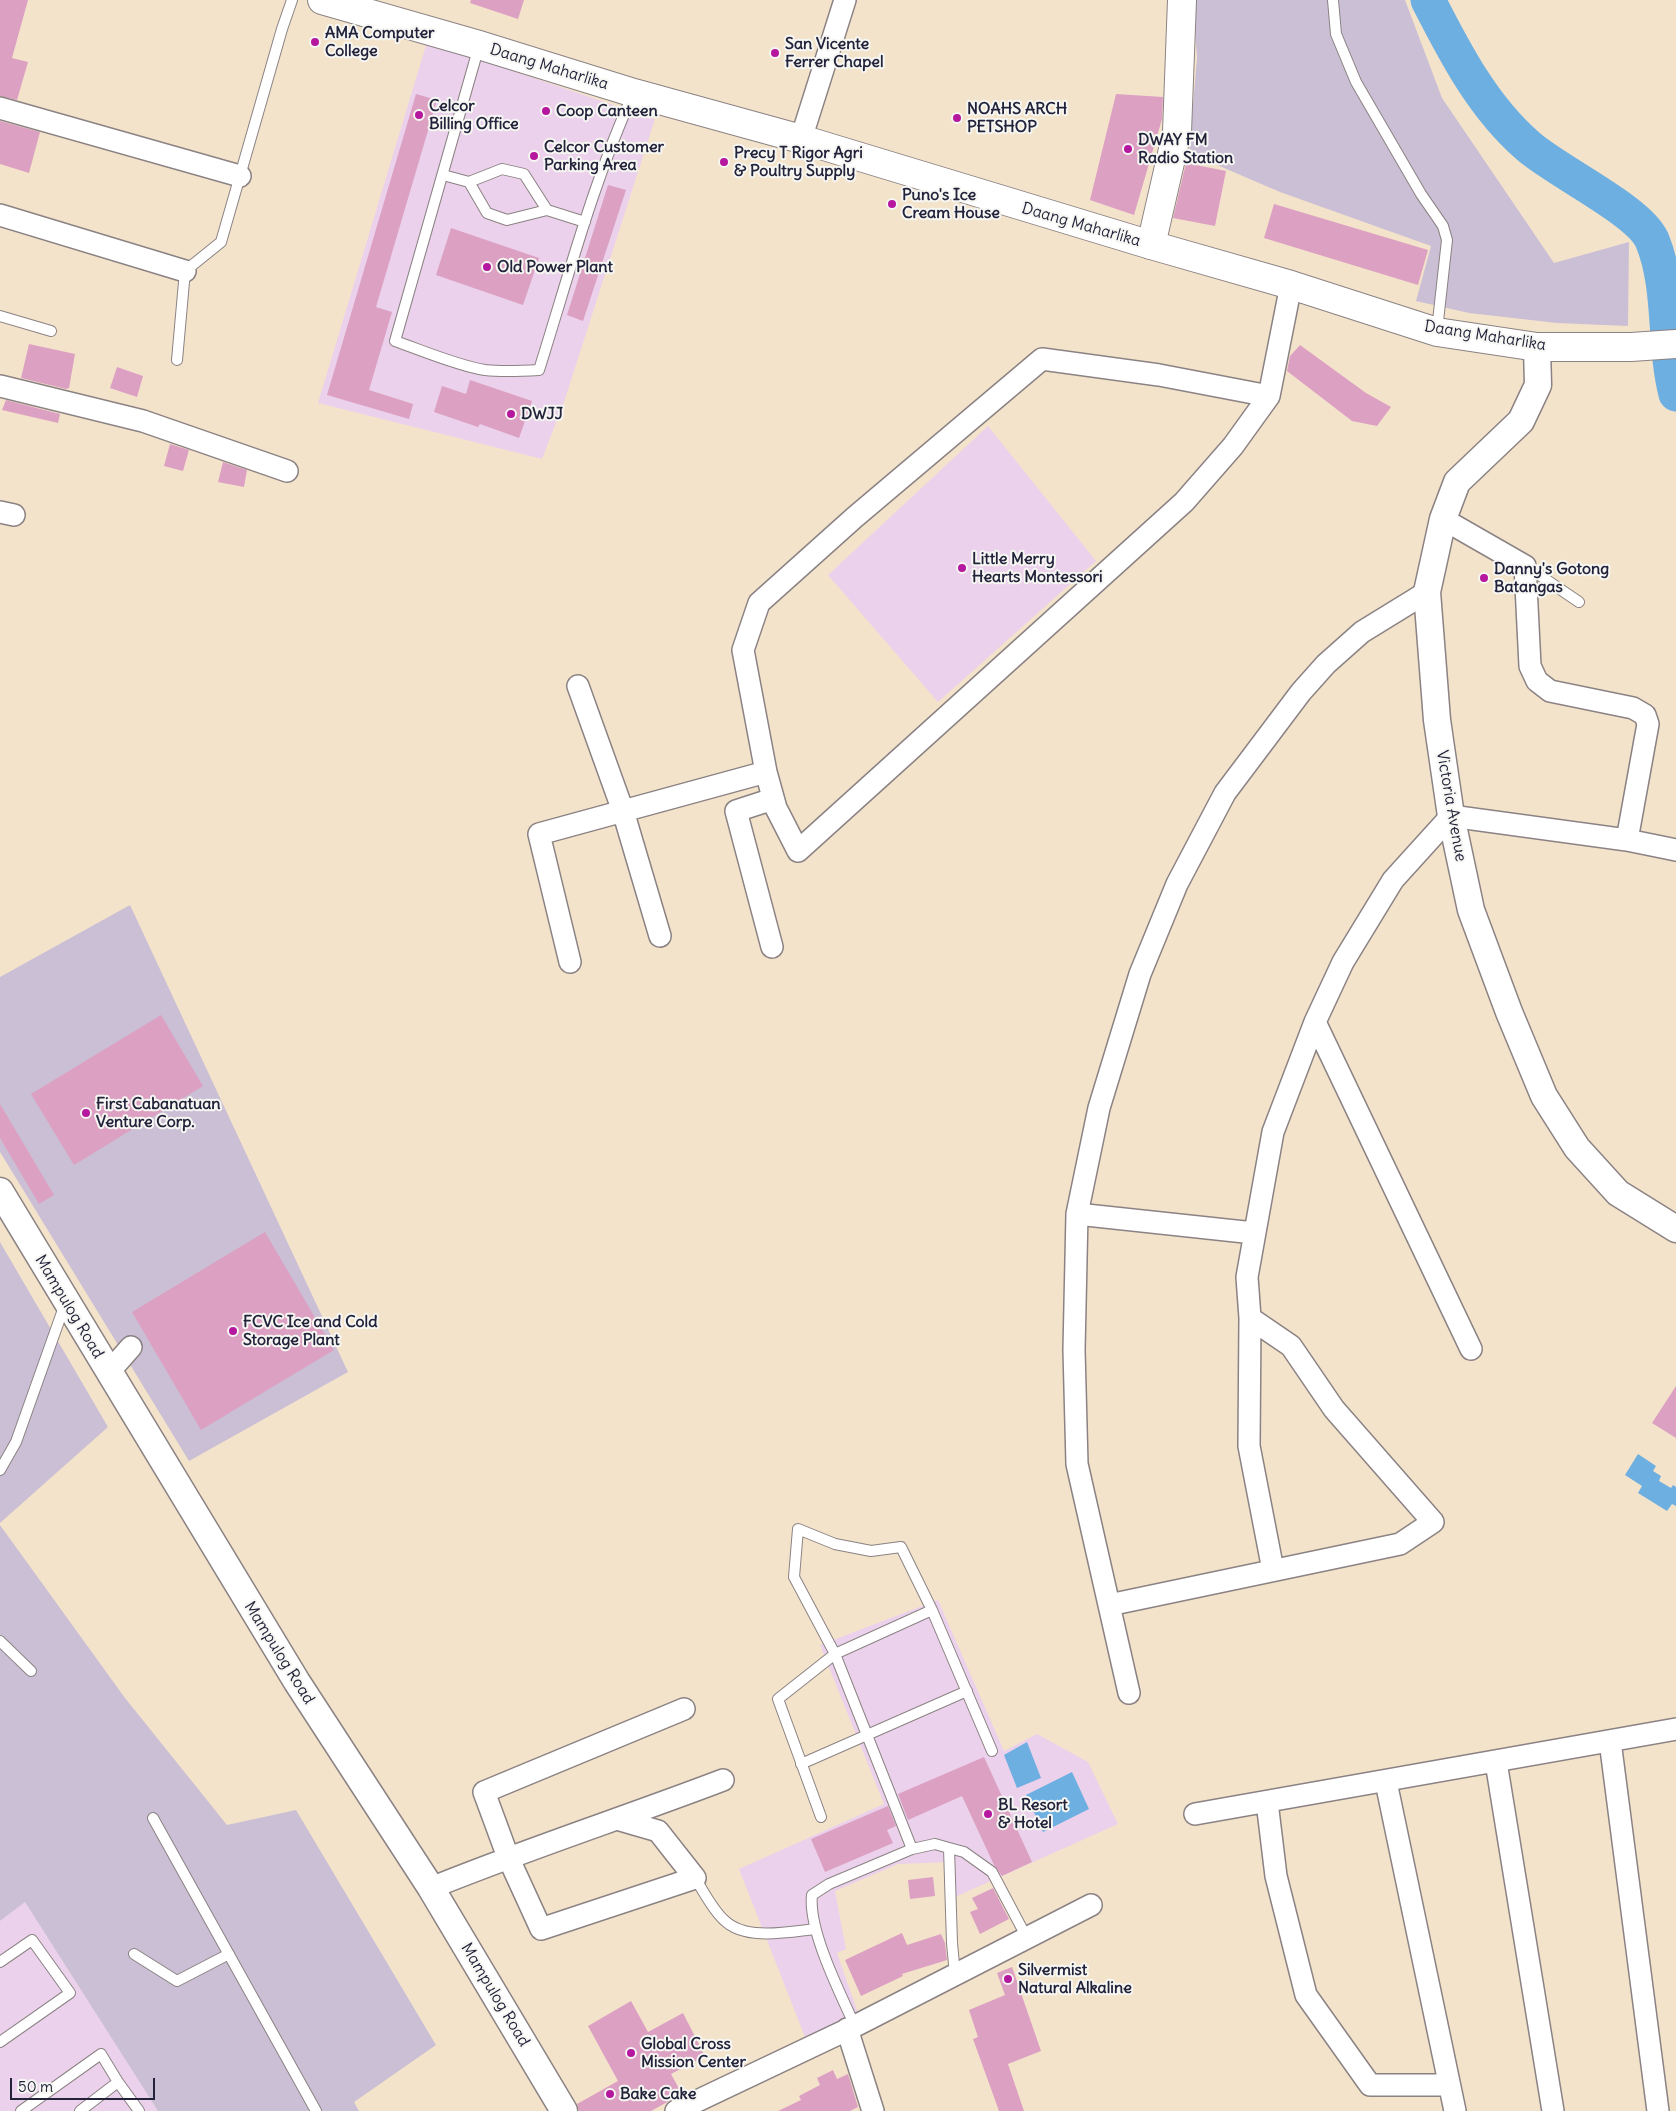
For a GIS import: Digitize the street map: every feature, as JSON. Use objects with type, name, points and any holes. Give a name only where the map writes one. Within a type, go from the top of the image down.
[{"type":"main road","name":"Daang Maharlika","points":[[322,0],[479,45],[634,93],[801,139],[1151,246],[1291,285],[1437,332],[1537,347],[1631,347],[1676,344]]},
{"type":"main road","points":[[1151,246],[1177,132],[1182,0]]},
{"type":"street","points":[[801,139],[845,0]]},
{"type":"street","points":[[0,108],[240,176]]},
{"type":"street","points":[[0,215],[185,271]]},
{"type":"street","points":[[1269,396],[1159,375],[1042,359],[855,518],[759,603],[743,650],[766,772],[773,798],[798,851],[1184,502],[1233,446],[1269,396],[1291,285]]},
{"type":"street","name":"Victoria Avenue","points":[[1537,347],[1538,385],[1521,421],[1457,482],[1443,519],[1427,592],[1437,720],[1452,816],[1471,910],[1509,1012],[1544,1096],[1578,1148],[1618,1193],[1676,1229]]},
{"type":"street","points":[[0,386],[143,421],[287,471]]},
{"type":"street","points":[[1443,519],[1525,566],[1530,666],[1537,681],[1550,691],[1633,708],[1645,715],[1648,724],[1627,840]]},
{"type":"street","points":[[1129,1693],[1077,1464],[1074,1350],[1077,1214],[1099,1108],[1140,974],[1177,884],[1225,793],[1300,692],[1326,664],[1362,632],[1427,592]]},
{"type":"street","points":[[578,686],[623,811],[660,936]]},
{"type":"street","points":[[570,962],[539,834],[766,772]]},
{"type":"street","points":[[772,947],[736,811],[773,798]]},
{"type":"street","points":[[1273,1570],[1249,1446],[1250,1318],[1247,1277],[1273,1132],[1315,1022],[1342,962],[1393,880],[1452,816],[1627,840],[1676,850]]},
{"type":"street","points":[[1315,1022],[1471,1349]]},
{"type":"street","name":"Mampulog Road","points":[[0,1191],[108,1373],[297,1682],[431,1888],[564,2111]]},
{"type":"street","points":[[1077,1214],[1254,1233]]},
{"type":"street","points":[[1110,1605],[1400,1544],[1433,1522],[1334,1409],[1290,1346],[1250,1318]]},
{"type":"street","points":[[108,1373],[131,1347]]},
{"type":"street","points":[[620,1820],[658,1831],[695,1878],[541,1929],[508,1857],[484,1792],[684,1709]]},
{"type":"street","points":[[1195,1814],[1386,1782],[1676,1729]]},
{"type":"street","points":[[1610,1741],[1658,2111]]},
{"type":"street","points":[[1496,1762],[1552,2111]]},
{"type":"street","points":[[431,1888],[508,1857],[620,1820],[723,1780]]},
{"type":"street","points":[[1386,1782],[1455,2111]]},
{"type":"street","points":[[1267,1802],[1276,1876],[1306,1995],[1370,2085],[1449,2085]]},
{"type":"street","points":[[676,2111],[851,2027],[1091,1905]]},
{"type":"street","points":[[851,2027],[873,2111]]},
{"type":"lane","points":[[177,360],[185,271],[221,242],[292,0]]},
{"type":"lane","points":[[1333,0],[1336,34],[1356,82],[1421,194],[1443,226],[1447,240],[1437,332]]},
{"type":"lane","points":[[479,45],[395,341],[464,364],[483,369],[514,372],[540,370],[585,222],[622,119],[634,93]]},
{"type":"lane","points":[[443,175],[469,182],[502,169],[524,174],[547,210]]},
{"type":"lane","points":[[469,182],[487,213],[507,220],[547,210],[585,222]]},
{"type":"lane","points":[[0,316],[51,331]]},
{"type":"lane","points":[[1525,566],[1580,602]]},
{"type":"lane","points":[[0,1470],[16,1442],[66,1303]]},
{"type":"lane","points":[[912,1849],[835,1654],[794,1576],[798,1529],[834,1544],[870,1551],[901,1547],[932,1610],[992,1750]]},
{"type":"lane","points":[[821,1817],[778,1699],[835,1654],[932,1610]]},
{"type":"lane","points":[[0,1641],[31,1671]]},
{"type":"lane","points":[[801,1764],[967,1691]]},
{"type":"lane","points":[[154,1818],[316,2111]]},
{"type":"lane","points":[[851,2027],[815,1930],[810,1908],[812,1895],[829,1884],[912,1849],[935,1844],[964,1852],[992,1872],[1028,1938]]},
{"type":"lane","points":[[949,1848],[955,1975]]},
{"type":"lane","points":[[695,1878],[724,1921],[743,1932],[815,1930]]},
{"type":"lane","points":[[0,1962],[32,1940],[70,1993],[0,2042]]},
{"type":"lane","points":[[134,1954],[177,1981],[229,1954]]},
{"type":"lane","points":[[21,2111],[101,2054],[139,2111]]},
{"type":"lane","points":[[80,2111],[118,2082]]},
{"type":"shaded area","points":[[1193,0],[1405,0],[1442,98],[1554,263],[1629,242],[1628,326],[1557,323],[1469,313],[1416,301],[1431,246],[1280,192],[1189,153],[1197,58]]},
{"type":"shaded area","points":[[427,42],[655,119],[564,402],[542,459],[318,403]]},
{"type":"shaded area","name":"Little Merry Hearts Montessori","points":[[988,426],[1096,561],[938,702],[828,575]]},
{"type":"shaded area","points":[[130,905],[348,1372],[189,1461],[0,1152],[0,977]]},
{"type":"shaded area","points":[[0,1242],[108,1427],[0,1523]]},
{"type":"shaded area","points":[[0,1525],[125,1698],[227,1825],[296,1810],[436,2045],[354,2102],[359,2111],[158,2111],[25,1902],[0,1921]]},
{"type":"shaded area","name":"BL Resort & Hotel","points":[[938,1600],[1004,1751],[1037,1734],[1088,1762],[1118,1824],[955,1897],[952,1862],[898,1864],[835,1891],[846,1949],[837,1953],[858,2013],[805,2037],[739,1869],[884,1804],[820,1645]]},
{"type":"shaded area","points":[[25,1902],[158,2111],[0,2111],[0,1921]]},
{"type":"water","points":[[1638,1454],[1656,1466],[1653,1471],[1661,1476],[1659,1481],[1671,1488],[1673,1485],[1676,1487],[1676,1506],[1672,1504],[1667,1511],[1638,1493],[1642,1486],[1625,1475]]},
{"type":"water","points":[[1027,1742],[1041,1778],[1017,1788],[1004,1755]]},
{"type":"water","points":[[1072,1772],[1089,1809],[1043,1832],[1026,1795]]},
{"type":"building","points":[[0,0],[28,0],[12,58],[28,62],[17,100],[0,96]]},
{"type":"building","points":[[471,0],[524,0],[518,19],[470,3]]},
{"type":"building","points":[[416,94],[437,100],[376,307],[392,312],[369,390],[413,404],[409,419],[327,395]]},
{"type":"building","name":"DWAY FM Radio Station","points":[[1116,94],[1163,97],[1162,119],[1134,215],[1090,200]]},
{"type":"building","points":[[0,121],[40,132],[29,173],[0,164]]},
{"type":"building","points":[[1186,163],[1226,171],[1215,226],[1173,218]]},
{"type":"building","points":[[608,185],[626,190],[583,321],[567,315]]},
{"type":"building","points":[[1274,204],[1428,250],[1418,285],[1264,238]]},
{"type":"building","name":"Old Power Plant","points":[[451,228],[539,258],[523,305],[436,275]]},
{"type":"building","points":[[29,344],[75,354],[69,388],[66,389],[21,378]]},
{"type":"building","points":[[1300,345],[1366,393],[1391,407],[1377,426],[1352,421],[1287,371],[1290,356]]},
{"type":"building","points":[[117,367],[143,376],[137,397],[110,388]]},
{"type":"building","points":[[470,380],[532,401],[519,438],[480,424],[478,427],[434,412],[442,386],[466,394]]},
{"type":"building","points":[[6,400],[60,414],[58,423],[2,410]]},
{"type":"building","points":[[170,444],[189,450],[183,471],[164,466]]},
{"type":"building","points":[[223,462],[247,470],[244,487],[218,482]]},
{"type":"building","points":[[161,1015],[203,1086],[74,1165],[31,1094]]},
{"type":"building","points":[[0,1104],[54,1195],[39,1204],[0,1138]]},
{"type":"building","name":"FCVC Ice and Cold Storage Plant","points":[[265,1232],[334,1350],[201,1430],[132,1312]]},
{"type":"building","points":[[1676,1386],[1676,1438],[1652,1423]]},
{"type":"building","points":[[984,1757],[1032,1862],[1002,1876],[994,1865],[962,1796],[908,1820],[898,1794]]},
{"type":"building","points":[[888,1806],[896,1826],[887,1830],[893,1843],[825,1872],[811,1839]]},
{"type":"building","points":[[933,1877],[935,1896],[910,1899],[908,1880]]},
{"type":"building","points":[[993,1888],[1009,1919],[980,1934],[970,1912],[978,1909],[972,1898]]},
{"type":"building","points":[[902,1933],[907,1945],[941,1934],[945,1943],[947,1960],[902,1974],[903,1976],[861,1996],[845,1960]]},
{"type":"building","points":[[1012,1967],[1041,2051],[1008,2064],[1024,2111],[999,2111],[973,2039],[978,2037],[969,2010],[1005,1995],[997,1973]]},
{"type":"building","name":"Global Cross Mission Center","points":[[631,2001],[648,2032],[683,2013],[705,2056],[671,2074],[682,2094],[651,2111],[579,2111],[577,2104],[618,2081],[588,2026]]},
{"type":"building","points":[[833,2070],[837,2079],[848,2074],[858,2107],[850,2111],[778,2111],[801,2100],[799,2096],[820,2085],[817,2078]]},
{"type":"waterway","points":[[1428,0],[1471,78],[1512,131],[1541,156],[1631,216],[1644,228],[1652,240],[1662,277],[1672,375],[1676,394]]},
{"type":"place","name":"AMA Computer College","points":[[315,42]]},
{"type":"place","name":"San Vicente Ferrer Chapel","points":[[775,53]]},
{"type":"place","name":"Coop Canteen","points":[[546,111]]},
{"type":"place","name":"Celcor Billing Office","points":[[419,115]]},
{"type":"place","name":"NOAHS ARCH PETSHOP","points":[[957,118]]},
{"type":"place","name":"DWAY FM Radio Station","points":[[1128,149]]},
{"type":"place","name":"Celcor Customer Parking Area","points":[[534,156]]},
{"type":"place","name":"Precy T Rigor Agri & Poultry Supply","points":[[724,162]]},
{"type":"place","name":"Puno's Ice Cream House","points":[[892,204]]},
{"type":"place","name":"Old Power Plant","points":[[487,267]]},
{"type":"place","name":"DWJJ","points":[[511,414]]},
{"type":"place","name":"Little Merry Hearts Montessori","points":[[962,568]]},
{"type":"place","name":"Danny's Gotong Batangas","points":[[1484,578]]},
{"type":"place","name":"First Cabanatuan Venture Corp.","points":[[86,1113]]},
{"type":"place","name":"FCVC Ice and Cold Storage Plant","points":[[233,1331]]},
{"type":"place","name":"BL Resort & Hotel","points":[[988,1814]]},
{"type":"place","name":"Silvermist Natural Alkaline","points":[[1008,1979]]},
{"type":"place","name":"Global Cross Mission Center","points":[[631,2053]]},
{"type":"place","name":"Bake Cake","points":[[610,2094]]}]
